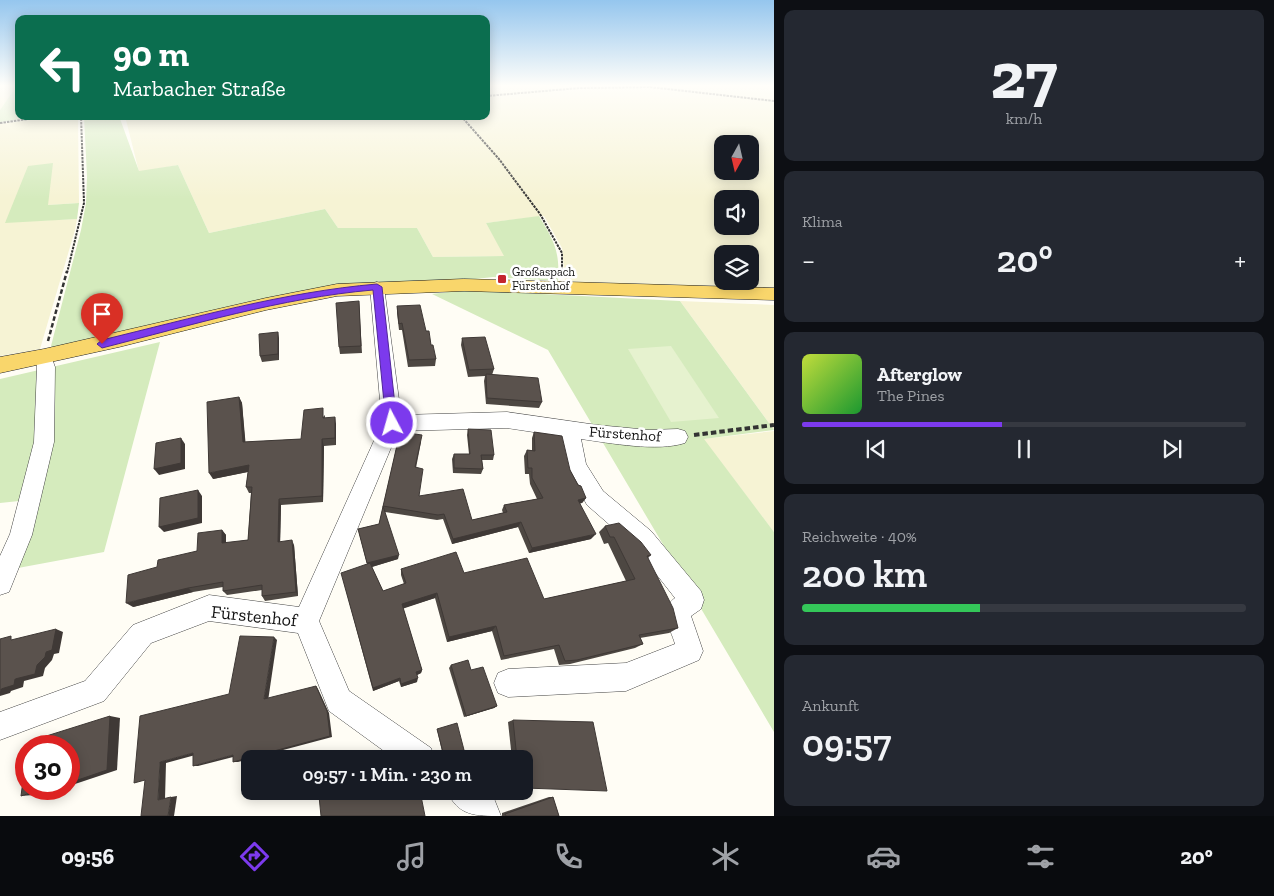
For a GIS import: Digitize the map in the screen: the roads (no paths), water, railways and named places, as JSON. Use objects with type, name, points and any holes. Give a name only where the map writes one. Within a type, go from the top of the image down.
[{"type":"main road","points":[[0,365],[44,357],[266,304],[337,290],[464,285],[774,294]]},
{"type":"street","name":"Fürstenhof","points":[[377,287],[392,423],[306,621],[339,701],[407,750]]},
{"type":"street","points":[[0,583],[21,535],[44,442],[46,367],[44,357]]},
{"type":"street","name":"Fürstenhof","points":[[392,423],[507,420],[649,438],[678,436]]},
{"type":"street","points":[[508,683],[626,676],[690,651],[677,611],[692,600],[643,539],[595,498],[576,466],[569,429]]},
{"type":"street","name":"Fürstenhof","points":[[0,726],[94,691],[142,634],[209,608],[306,621]]},
{"type":"street","points":[[473,800],[482,807],[485,816]]},
{"type":"place","name":"Großaspach Fürstenhof","points":[[502,279]]}]
